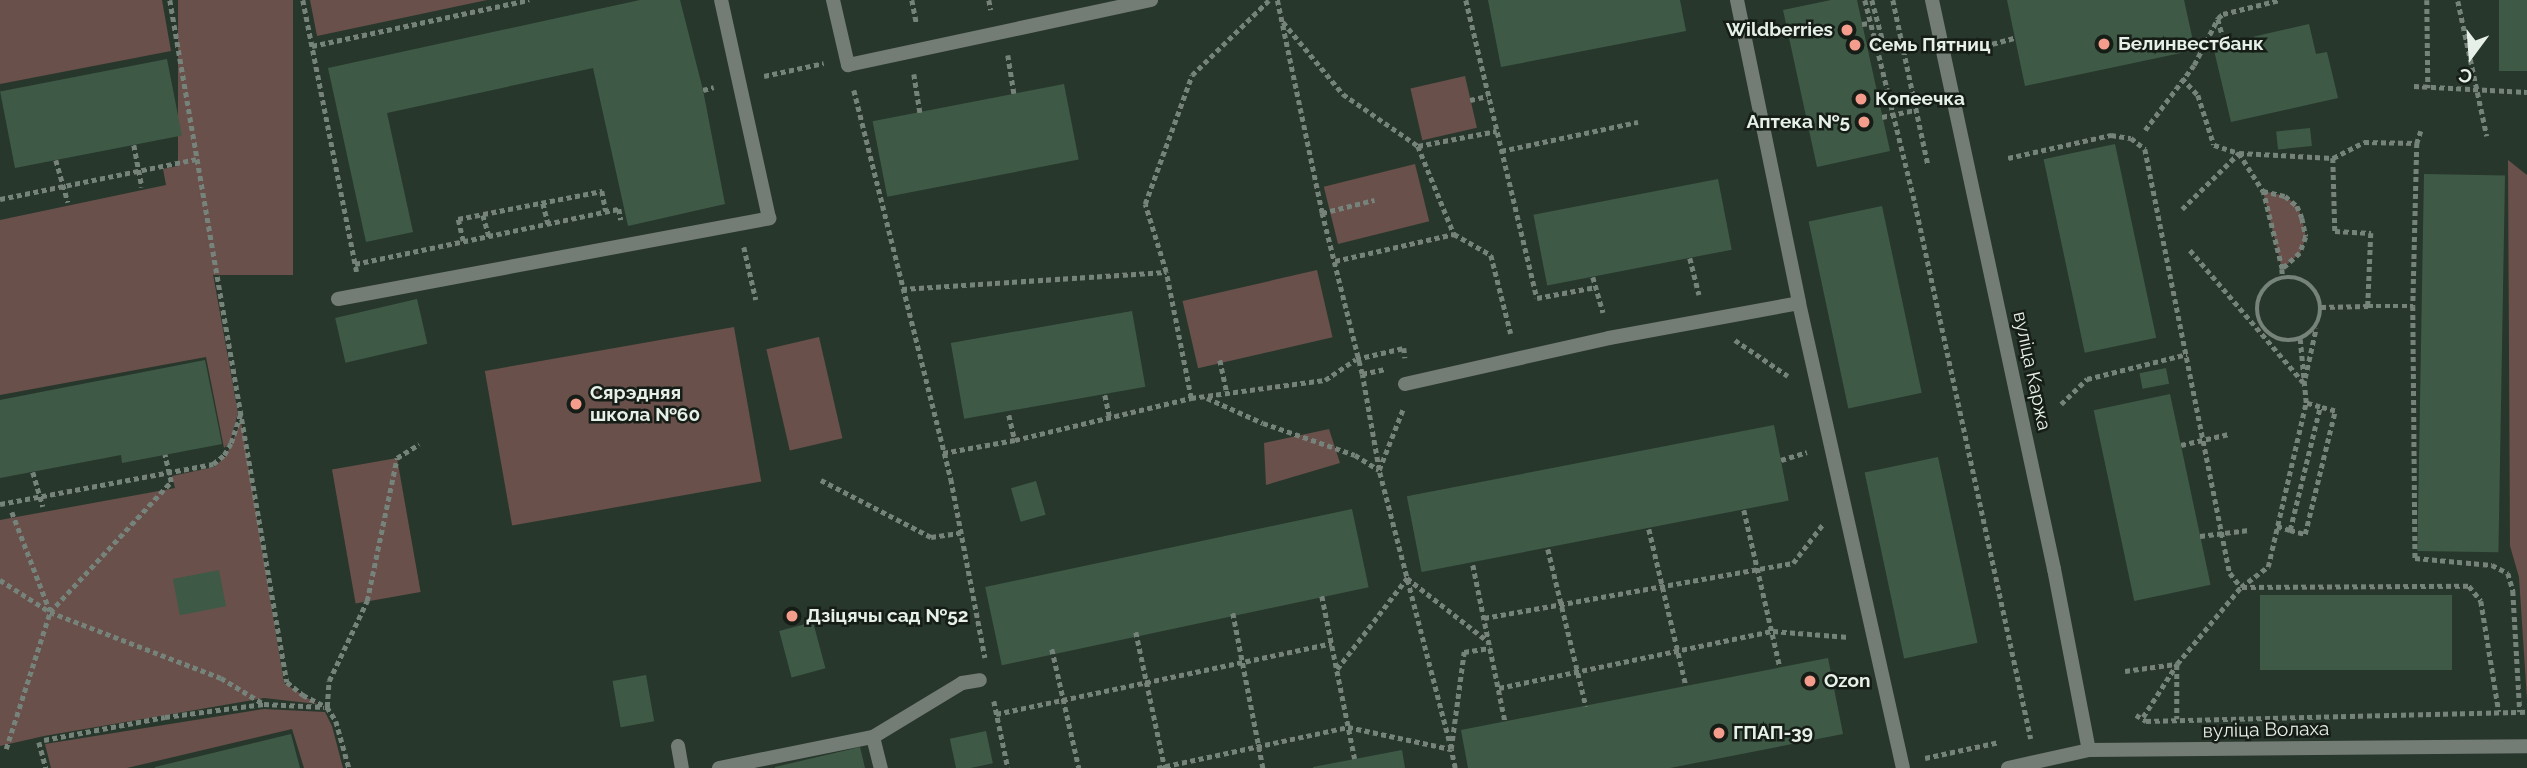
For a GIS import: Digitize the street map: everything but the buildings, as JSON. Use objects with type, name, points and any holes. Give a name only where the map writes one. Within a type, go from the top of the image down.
[{"type":"street","points":[[338,299],[769,218],[721,0]]},
{"type":"street","points":[[833,0],[848,65],[1151,0]]},
{"type":"street","points":[[1737,0],[1799,303],[1903,766]]},
{"type":"street","name":"вуліца Каржа","points":[[1931,0],[2054,569],[2089,750]]},
{"type":"street","points":[[1405,384],[1609,338],[1799,303]]},
{"type":"street","points":[[719,768],[873,737],[962,683],[986,684]]},
{"type":"street","points":[[873,737],[881,768]]},
{"type":"street","points":[[678,746],[682,768]]},
{"type":"street","name":"вуліца Волаха","points":[[2008,768],[2089,750],[2527,746]]},
{"type":"path","points":[[170,0],[287,682],[303,695],[327,707],[336,720],[349,768]]},
{"type":"path","points":[[303,0],[359,284]]},
{"type":"path","points":[[312,46],[529,0]]},
{"type":"path","points":[[1191,398],[1166,272],[1145,204],[1192,75],[1269,0]]},
{"type":"path","points":[[1277,0],[1322,213],[1356,359],[1362,374],[1379,470],[1455,768]]},
{"type":"path","points":[[1466,0],[1537,298],[1596,287]]},
{"type":"path","points":[[1865,0],[1915,203],[2030,735],[2017,738]]},
{"type":"path","points":[[1872,0],[1884,45]]},
{"type":"path","points":[[1893,0],[1914,110],[1928,164]]},
{"type":"path","points":[[2146,130],[2194,65],[2218,18],[2279,0]]},
{"type":"path","points":[[2427,0],[2428,88]]},
{"type":"path","points":[[2458,0],[2487,136]]},
{"type":"path","points":[[2218,18],[2224,43]]},
{"type":"path","points":[[1283,21],[1343,94],[1418,146],[1454,234],[1491,255],[1517,360]]},
{"type":"path","points":[[1862,24],[1870,23]]},
{"type":"path","points":[[1983,46],[2014,38]]},
{"type":"path","points":[[1877,47],[1902,42]]},
{"type":"path","points":[[1007,48],[1014,94]]},
{"type":"path","points":[[848,65],[943,453],[986,662]]},
{"type":"path","points":[[2182,78],[2198,95],[2214,145],[2239,153],[2333,158],[2364,142],[2417,143]]},
{"type":"path","points":[[2414,86],[2527,92]]},
{"type":"path","points":[[917,91],[920,113]]},
{"type":"path","points":[[1471,100],[1488,96]]},
{"type":"path","points":[[1882,117],[1914,110]]},
{"type":"path","points":[[1502,151],[1638,122]]},
{"type":"path","points":[[1418,146],[1497,131]]},
{"type":"path","points":[[2421,131],[2417,143],[2413,306],[2415,558],[2492,565],[2508,573],[2512,591],[2520,712]]},
{"type":"path","points":[[2008,158],[2111,135],[2131,138],[2145,149],[2230,573],[2241,587]]},
{"type":"path","points":[[134,145],[142,187]]},
{"type":"path","points":[[2239,153],[2263,191],[2283,278]]},
{"type":"path","points":[[2182,209],[2239,153]]},
{"type":"path","points":[[2333,158],[2335,231],[2371,233],[2368,306]]},
{"type":"path","points":[[0,199],[196,159]]},
{"type":"path","points":[[56,160],[68,202]]},
{"type":"path","points":[[463,241],[458,219],[602,191],[606,211]]},
{"type":"path","points":[[2263,191],[2285,196],[2297,205],[2302,218],[2306,237],[2300,253],[2282,269]]},
{"type":"path","points":[[1322,213],[1374,200]]},
{"type":"path","points":[[543,202],[548,223]]},
{"type":"path","points":[[355,264],[619,209],[627,245]]},
{"type":"path","points":[[483,215],[489,236]]},
{"type":"path","points":[[1335,261],[1454,234]]},
{"type":"path","points":[[743,242],[756,300]]},
{"type":"path","points":[[2190,250],[2304,382]]},
{"type":"path","points":[[1690,258],[1704,319],[1801,385],[1818,386]]},
{"type":"path","points":[[902,289],[1166,272]]},
{"type":"path","points":[[1593,276],[1609,338]]},
{"type":"path","points":[[2304,382],[2321,307],[2312,287],[2294,278],[2283,278],[2265,288],[2259,298],[2258,319],[2263,328],[2280,340],[2300,339],[2316,327]]},
{"type":"path","points":[[2321,307],[2413,306]]},
{"type":"path","points":[[2143,718],[2177,664],[2241,587],[2267,567],[2306,404],[2300,339]]},
{"type":"path","points":[[943,453],[1014,440],[1191,398],[1325,380],[1356,359],[1404,348],[1405,365]]},
{"type":"path","points":[[2062,404],[2087,379],[2187,354]]},
{"type":"path","points":[[1220,360],[1227,394]]},
{"type":"path","points":[[1379,470],[1403,409],[1405,384]]},
{"type":"path","points":[[1105,396],[1110,418]]},
{"type":"path","points":[[1205,397],[1263,423],[1355,455],[1379,470]]},
{"type":"path","points":[[2277,526],[2305,534],[2335,411],[2306,404]]},
{"type":"path","points":[[2290,530],[2320,407]]},
{"type":"path","points":[[0,504],[213,464],[224,455],[241,412]]},
{"type":"path","points":[[1009,415],[1014,440]]},
{"type":"path","points":[[2181,445],[2229,434]]},
{"type":"path","points":[[327,707],[330,681],[367,601],[397,458],[419,444]]},
{"type":"path","points":[[6,749],[50,612],[171,482],[165,455]]},
{"type":"path","points":[[33,472],[43,507]]},
{"type":"path","points":[[821,480],[931,537],[961,533]]},
{"type":"path","points":[[1744,510],[1780,667]]},
{"type":"path","points":[[12,512],[50,612]]},
{"type":"path","points":[[1484,618],[1793,563],[1827,520]]},
{"type":"path","points":[[1649,528],[1686,686]]},
{"type":"path","points":[[2200,536],[2249,530]]},
{"type":"path","points":[[1548,549],[1586,706]]},
{"type":"path","points":[[1473,565],[1505,721]]},
{"type":"path","points":[[1407,578],[1490,645]]},
{"type":"path","points":[[1337,669],[1407,578]]},
{"type":"path","points":[[0,580],[50,612],[221,678],[264,704]]},
{"type":"path","points":[[2241,587],[2469,586],[2481,601],[2499,712]]},
{"type":"path","points":[[1322,596],[1354,758]]},
{"type":"path","points":[[1233,613],[1263,768]]},
{"type":"path","points":[[1499,688],[1773,631],[1855,638]]},
{"type":"path","points":[[1136,632],[1164,767]]},
{"type":"path","points":[[996,714],[1332,643]]},
{"type":"path","points":[[1451,749],[1464,652],[1490,645]]},
{"type":"path","points":[[1052,649],[1079,768]]},
{"type":"path","points":[[2125,671],[2177,664]]},
{"type":"path","points":[[2177,664],[2178,719]]},
{"type":"path","points":[[986,684],[1008,768]]},
{"type":"path","points":[[46,768],[42,741],[165,717],[264,704],[327,707]]},
{"type":"path","points":[[2136,715],[2146,721],[2527,712]]},
{"type":"path","points":[[1157,768],[1348,727],[1451,749]]},
{"type":"path","points":[[1903,766],[2005,741]]},
{"type":"shaded area","points":[[0,0],[162,0],[171,51],[0,84]]},
{"type":"shaded area","points":[[178,0],[293,0],[293,275],[178,275]]},
{"type":"shaded area","points":[[310,0],[487,0],[317,36]]},
{"type":"shaded area","points":[[1465,76],[1477,128],[1422,140],[1410,89]]},
{"type":"shaded area","points":[[2508,160],[2527,175],[2527,700],[2519,577],[2510,546]]},
{"type":"shaded area","points":[[193,163],[238,413],[230,442],[224,448],[206,357],[0,395],[0,220],[166,185],[163,169]]},
{"type":"shaded area","points":[[1415,164],[1429,221],[1338,244],[1324,187]]},
{"type":"shaded area","points":[[2263,191],[2285,196],[2297,206],[2302,218],[2306,237],[2300,253],[2282,269]]},
{"type":"shaded area","points":[[1317,270],[1333,337],[1198,368],[1183,301]]},
{"type":"shaded area","points":[[734,327],[761,482],[512,526],[485,371]]},
{"type":"shaded area","points":[[819,337],[842,438],[790,450],[766,349]]},
{"type":"shaded area","points":[[241,421],[284,683],[317,704],[264,698],[0,746],[0,520],[175,488],[172,476],[214,467],[226,456]]},
{"type":"shaded area","points":[[1329,429],[1340,463],[1266,485],[1264,443]]},
{"type":"shaded area","points":[[397,458],[421,592],[356,603],[332,469]]},
{"type":"shaded area","points":[[264,709],[325,712],[332,726],[343,768],[304,768],[292,729],[127,768],[51,768],[45,744]]},
{"type":"place","name":"Wildberries","points":[[1847,30]]},
{"type":"place","name":"Белинвестбанк","points":[[2104,44]]},
{"type":"place","name":"Семь Пятниц","points":[[1855,45]]},
{"type":"place","name":"Копеечка","points":[[1861,99]]},
{"type":"place","name":"Аптека №5","points":[[1864,122]]},
{"type":"place","name":"Сярэдняя школа №60","points":[[576,404]]},
{"type":"place","name":"Дзіцячы сад №52","points":[[792,616]]},
{"type":"place","name":"Ozon","points":[[1810,681]]},
{"type":"place","name":"ГПАП-39","points":[[1719,733]]}]
